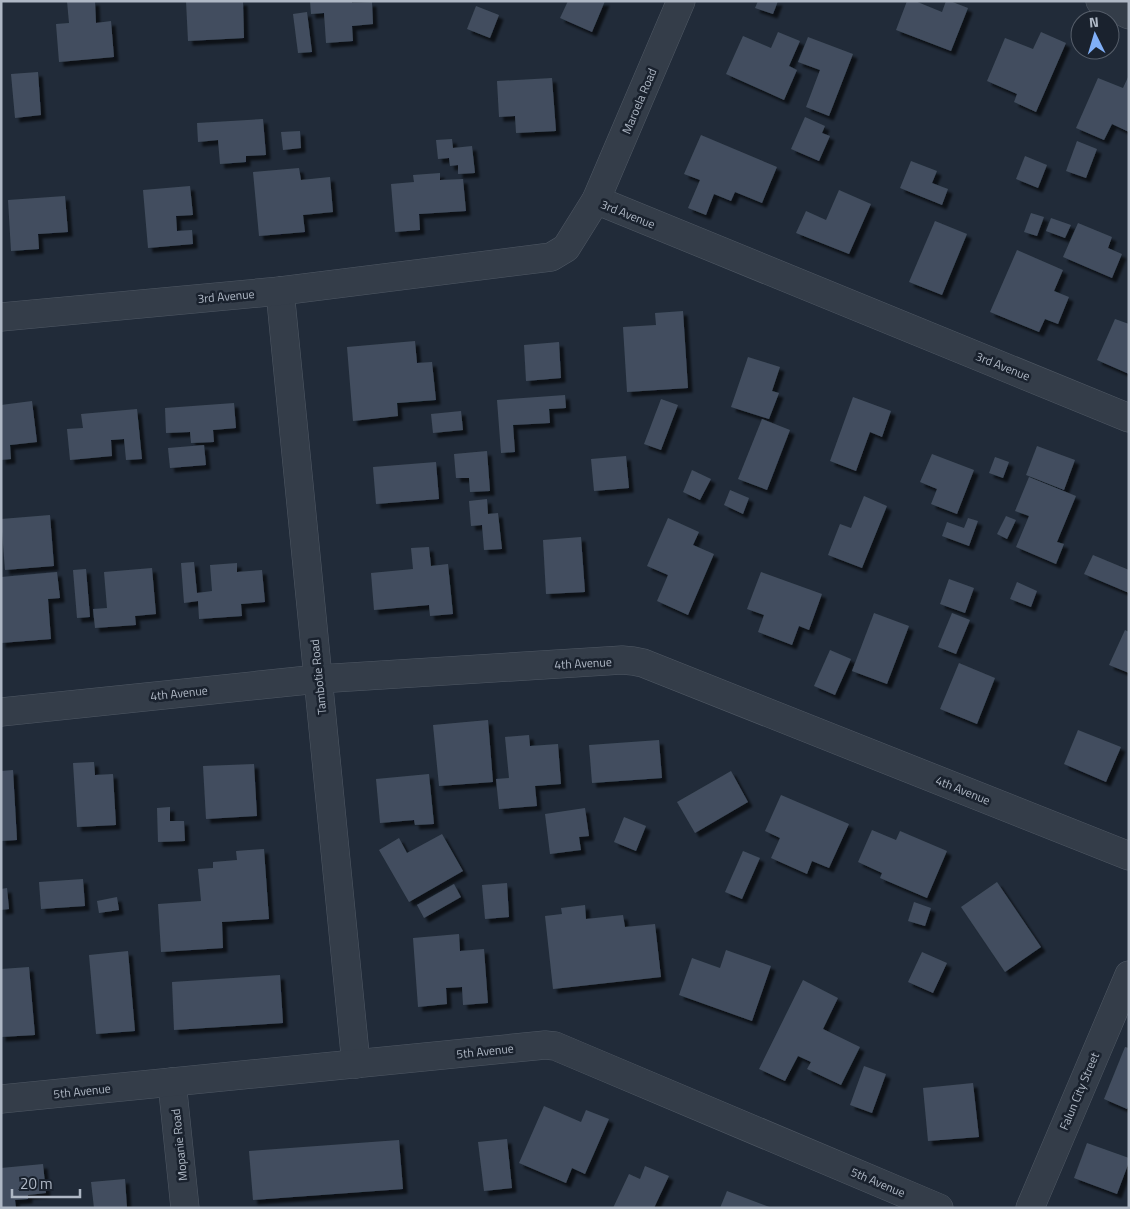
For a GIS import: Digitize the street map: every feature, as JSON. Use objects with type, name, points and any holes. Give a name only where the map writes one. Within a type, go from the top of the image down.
[{"type":"street","name":"Maroela Road","points":[[596,200],[681,1]]},
{"type":"street","points":[[1100,1],[1129,15]]},
{"type":"street","name":"3rd Avenue","points":[[1,317],[280,291],[551,257],[566,248],[596,200],[1129,418]]},
{"type":"street","name":"Tambotie Road","points":[[280,291],[356,1064]]},
{"type":"street","name":"4th Avenue","points":[[1,712],[318,679],[622,660],[638,662],[1129,856]]},
{"type":"street","name":"Falun City Street","points":[[1030,1208],[1129,975]]},
{"type":"street","name":"5th Avenue","points":[[1,1099],[545,1045],[555,1046],[939,1208]]},
{"type":"street","name":"Mopanie Road","points":[[172,1082],[185,1208]]},
{"type":"building","points":[[67,1],[95,1],[96,23],[111,21],[114,57],[59,62],[56,24],[69,23]]},
{"type":"building","points":[[186,1],[243,1],[244,38],[188,41]]},
{"type":"building","points":[[310,1],[372,2],[373,24],[352,26],[353,41],[326,43],[324,13],[311,14]]},
{"type":"building","points":[[568,1],[605,1],[592,32],[560,18]]},
{"type":"building","points":[[758,1],[778,1],[773,14],[755,8]]},
{"type":"building","points":[[907,1],[915,1],[942,12],[946,1],[968,8],[951,51],[896,30]]},
{"type":"building","points":[[476,6],[499,15],[490,38],[467,29]]},
{"type":"building","points":[[307,12],[312,52],[298,53],[293,14]]},
{"type":"building","points":[[778,32],[800,41],[789,66],[797,70],[784,100],[726,74],[743,36],[771,48]]},
{"type":"building","points":[[1041,32],[1066,43],[1036,112],[1014,102],[1017,94],[987,81],[1005,38],[1033,49]]},
{"type":"building","points":[[808,37],[853,54],[829,116],[806,107],[820,70],[798,62]]},
{"type":"building","points":[[38,72],[41,115],[15,118],[11,74]]},
{"type":"building","points":[[1129,75],[1129,132],[1112,124],[1104,140],[1076,128],[1098,78],[1123,88]]},
{"type":"building","points":[[552,78],[556,131],[516,133],[515,116],[499,117],[497,81]]},
{"type":"building","points":[[805,117],[825,126],[822,133],[830,136],[819,161],[791,149]]},
{"type":"building","points":[[263,119],[266,155],[246,156],[246,162],[220,164],[218,140],[198,142],[197,123]]},
{"type":"building","points":[[300,131],[301,148],[283,150],[281,132]]},
{"type":"building","points":[[701,135],[777,167],[762,203],[735,192],[731,201],[714,194],[706,215],[688,208],[700,180],[684,174]]},
{"type":"building","points":[[452,139],[453,148],[472,146],[475,173],[458,174],[458,165],[450,166],[449,158],[438,159],[436,140]]},
{"type":"building","points":[[1077,141],[1097,149],[1086,178],[1066,171]]},
{"type":"building","points":[[1025,156],[1047,165],[1038,188],[1016,179]]},
{"type":"building","points":[[911,161],[937,171],[932,183],[948,189],[942,205],[900,188]]},
{"type":"building","points":[[299,168],[301,180],[330,177],[333,212],[303,215],[305,232],[259,236],[253,172]]},
{"type":"building","points":[[440,173],[440,180],[463,179],[466,211],[419,214],[420,230],[395,232],[391,184],[414,182],[413,175]]},
{"type":"building","points":[[190,186],[193,215],[176,216],[177,231],[192,230],[193,244],[148,248],[143,190]]},
{"type":"building","points":[[839,190],[871,204],[849,254],[796,233],[806,211],[826,220]]},
{"type":"building","points":[[65,196],[68,232],[38,234],[39,249],[11,251],[8,200]]},
{"type":"building","points":[[1031,213],[1044,217],[1037,236],[1024,232]]},
{"type":"building","points":[[1051,218],[1071,225],[1065,238],[1046,231]]},
{"type":"building","points":[[935,221],[967,234],[942,295],[909,282]]},
{"type":"building","points":[[1078,223],[1112,237],[1108,248],[1122,254],[1112,278],[1063,257]]},
{"type":"building","points":[[1017,250],[1063,270],[1054,291],[1069,297],[1058,324],[1045,319],[1039,332],[990,312]]},
{"type":"building","points":[[683,311],[688,388],[627,392],[623,327],[656,325],[655,313]]},
{"type":"building","points":[[1115,319],[1129,324],[1129,374],[1097,360]]},
{"type":"building","points":[[415,341],[417,363],[432,362],[436,400],[397,403],[398,416],[353,421],[347,347]]},
{"type":"building","points":[[559,342],[561,378],[526,381],[524,345]]},
{"type":"building","points":[[748,357],[780,367],[772,391],[779,393],[769,419],[731,407]]},
{"type":"building","points":[[565,395],[566,408],[549,409],[550,423],[513,425],[515,452],[501,453],[497,400]]},
{"type":"building","points":[[853,397],[891,411],[882,437],[870,432],[856,471],[830,461]]},
{"type":"building","points":[[661,399],[678,405],[661,450],[644,444]]},
{"type":"building","points":[[32,401],[37,442],[10,445],[11,459],[1,460],[1,405]]},
{"type":"building","points":[[234,403],[236,428],[213,430],[214,442],[191,443],[190,432],[166,433],[165,408]]},
{"type":"building","points":[[137,409],[142,459],[126,460],[124,439],[111,440],[112,456],[70,460],[67,429],[83,428],[81,414]]},
{"type":"building","points":[[461,411],[463,430],[433,433],[431,414]]},
{"type":"building","points":[[762,419],[790,430],[767,490],[738,479]]},
{"type":"building","points":[[204,445],[206,465],[170,468],[168,448]]},
{"type":"building","points":[[1037,446],[1075,460],[1064,490],[1026,475]]},
{"type":"building","points":[[487,451],[490,491],[470,492],[469,478],[456,478],[454,454]]},
{"type":"building","points":[[932,454],[974,470],[957,514],[931,504],[937,489],[920,482]]},
{"type":"building","points":[[626,456],[629,488],[594,491],[591,459]]},
{"type":"building","points":[[995,457],[1009,462],[1003,478],[989,473]]},
{"type":"building","points":[[436,462],[439,499],[376,504],[373,467]]},
{"type":"building","points":[[692,470],[711,479],[700,500],[683,492]]},
{"type":"building","points":[[1029,477],[1076,496],[1057,542],[1064,544],[1056,564],[1016,547],[1029,516],[1015,511]]},
{"type":"building","points":[[730,490],[749,498],[743,514],[724,505]]},
{"type":"building","points":[[864,496],[887,506],[862,568],[828,555],[840,524],[851,528]]},
{"type":"building","points":[[487,499],[488,514],[498,513],[502,549],[484,550],[482,525],[471,526],[469,501]]},
{"type":"building","points":[[50,515],[54,566],[5,570],[1,519]]},
{"type":"building","points":[[1006,516],[1016,520],[1007,539],[997,534]]},
{"type":"building","points":[[668,518],[699,532],[693,545],[714,554],[688,615],[657,601],[668,575],[647,566]]},
{"type":"building","points":[[968,518],[978,521],[969,546],[942,536],[947,522],[964,528]]},
{"type":"building","points":[[581,537],[585,592],[546,594],[543,540]]},
{"type":"building","points":[[429,547],[431,566],[448,564],[453,614],[430,616],[429,605],[374,610],[371,573],[413,569],[411,548]]},
{"type":"building","points":[[1093,555],[1129,570],[1129,593],[1084,574]]},
{"type":"building","points":[[194,562],[197,593],[212,591],[210,565],[237,563],[237,572],[262,570],[265,602],[241,604],[242,616],[199,619],[198,601],[184,603],[181,563]]},
{"type":"building","points":[[152,568],[156,614],[135,616],[136,625],[95,628],[93,609],[107,608],[104,572]]},
{"type":"building","points":[[86,569],[90,617],[77,618],[73,570]]},
{"type":"building","points":[[57,572],[60,598],[48,599],[51,639],[1,643],[1,577]]},
{"type":"building","points":[[761,572],[822,594],[809,630],[799,626],[792,645],[758,632],[764,615],[747,609]]},
{"type":"building","points":[[949,579],[974,588],[965,613],[940,604]]},
{"type":"building","points":[[1017,582],[1037,591],[1031,607],[1010,599]]},
{"type":"building","points":[[874,613],[909,626],[887,684],[852,671]]},
{"type":"building","points":[[952,613],[970,620],[956,654],[938,647]]},
{"type":"building","points":[[1125,630],[1129,632],[1129,673],[1109,665]]},
{"type":"building","points":[[830,650],[851,659],[835,695],[814,686]]},
{"type":"building","points":[[959,663],[995,678],[977,724],[940,709]]},
{"type":"building","points":[[488,720],[493,782],[439,786],[433,725]]},
{"type":"building","points":[[1078,730],[1121,747],[1106,782],[1064,764]]},
{"type":"building","points":[[529,735],[530,746],[558,744],[561,784],[535,786],[537,806],[499,809],[496,779],[509,778],[505,737]]},
{"type":"building","points":[[659,740],[662,778],[592,783],[589,745]]},
{"type":"building","points":[[94,762],[95,775],[113,774],[116,825],[77,827],[73,763]]},
{"type":"building","points":[[254,764],[257,816],[206,819],[203,766]]},
{"type":"building","points":[[13,770],[17,840],[1,841],[1,771]]},
{"type":"building","points":[[731,771],[748,802],[695,833],[677,802]]},
{"type":"building","points":[[429,774],[434,824],[415,825],[414,820],[380,823],[376,779]]},
{"type":"building","points":[[781,795],[849,824],[829,868],[812,861],[807,874],[771,858],[780,838],[765,831]]},
{"type":"building","points":[[170,807],[170,821],[184,821],[185,841],[158,842],[157,808]]},
{"type":"building","points":[[585,808],[589,836],[579,837],[581,850],[550,854],[545,814]]},
{"type":"building","points":[[624,817],[646,826],[636,851],[614,842]]},
{"type":"building","points":[[872,830],[896,840],[900,831],[947,851],[927,898],[880,878],[882,873],[858,862]]},
{"type":"building","points":[[442,834],[463,871],[409,902],[379,850],[399,838],[407,853]]},
{"type":"building","points":[[264,849],[269,919],[222,922],[223,948],[161,952],[158,904],[201,901],[198,869],[213,868],[213,862],[237,860],[236,851]]},
{"type":"building","points":[[743,851],[760,858],[742,899],[725,892]]},
{"type":"building","points":[[83,879],[85,906],[41,909],[39,882]]},
{"type":"building","points":[[997,882],[1041,947],[1005,972],[961,907]]},
{"type":"building","points":[[507,883],[509,917],[485,919],[482,885]]},
{"type":"building","points":[[454,884],[461,897],[424,918],[417,905]]},
{"type":"building","points":[[7,888],[9,909],[1,910],[1,889]]},
{"type":"building","points":[[117,897],[119,910],[99,913],[97,901]]},
{"type":"building","points":[[914,902],[931,908],[925,926],[908,921]]},
{"type":"building","points":[[585,905],[586,919],[623,915],[625,927],[655,924],[661,977],[553,989],[545,916],[562,914],[561,908]]},
{"type":"building","points":[[459,934],[460,951],[484,949],[488,1003],[463,1005],[462,987],[446,988],[447,1004],[418,1007],[413,938]]},
{"type":"building","points":[[726,950],[771,966],[752,1021],[679,995],[692,958],[720,968]]},
{"type":"building","points":[[128,951],[135,1031],[96,1034],[89,955]]},
{"type":"building","points":[[922,952],[947,963],[933,993],[908,982]]},
{"type":"building","points":[[29,967],[35,1035],[1,1037],[1,969]]},
{"type":"building","points":[[280,975],[283,1023],[174,1030],[172,982]]},
{"type":"building","points":[[803,980],[838,998],[823,1029],[860,1047],[841,1085],[807,1069],[811,1062],[798,1056],[785,1081],[759,1069]]},
{"type":"building","points":[[1125,1047],[1129,1048],[1129,1105],[1127,1109],[1104,1099]]},
{"type":"building","points":[[864,1066],[886,1074],[872,1113],[850,1105]]},
{"type":"building","points":[[973,1083],[979,1137],[928,1141],[923,1088]]},
{"type":"building","points":[[544,1106],[581,1122],[586,1110],[609,1119],[585,1174],[572,1168],[566,1183],[519,1163]]},
{"type":"building","points":[[507,1139],[512,1188],[484,1191],[478,1142]]},
{"type":"building","points":[[399,1140],[403,1189],[253,1200],[249,1151]]},
{"type":"building","points":[[1087,1143],[1129,1158],[1117,1194],[1074,1178]]},
{"type":"building","points":[[43,1164],[46,1193],[28,1195],[28,1199],[15,1200],[16,1208],[1,1208],[1,1168]]},
{"type":"building","points":[[645,1166],[669,1176],[654,1208],[613,1208],[629,1174],[640,1179]]},
{"type":"building","points":[[125,1179],[127,1208],[94,1208],[91,1182]]},
{"type":"building","points":[[727,1191],[772,1208],[720,1208]]}]
